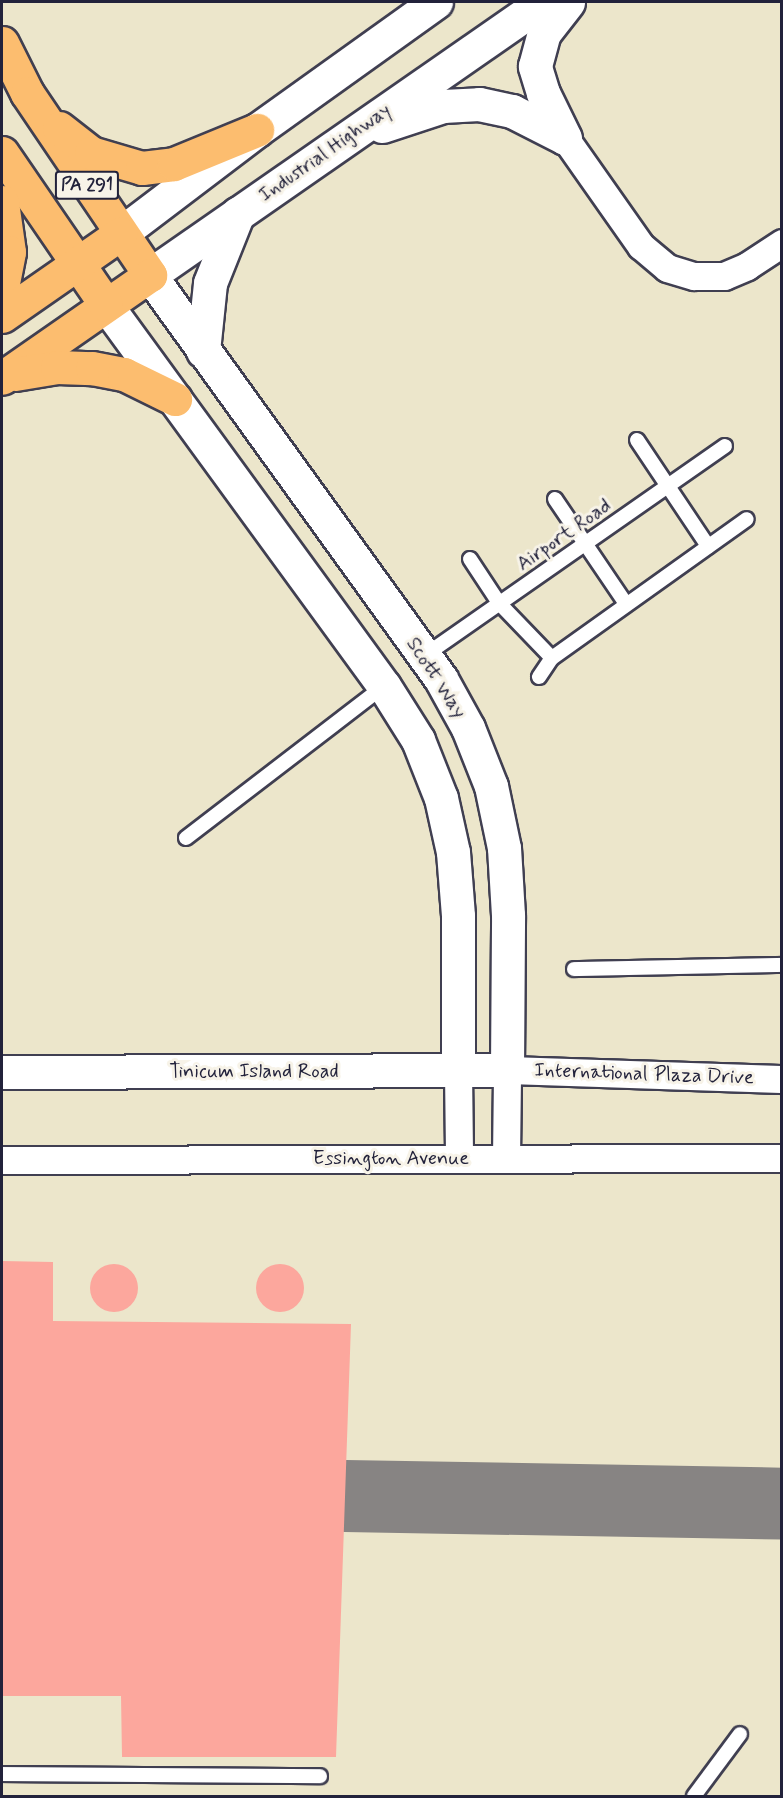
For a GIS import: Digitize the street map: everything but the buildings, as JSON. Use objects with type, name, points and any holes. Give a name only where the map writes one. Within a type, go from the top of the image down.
[{"type":"main road","name":"PA 291","points":[[2,43],[27,93],[120,234],[150,275]]},
{"type":"main road","points":[[27,93],[76,144],[108,161],[142,168],[174,164],[257,129]]},
{"type":"main road","points":[[2,153],[106,305]]},
{"type":"main road","points":[[2,202],[9,252],[2,290]]},
{"type":"main road","points":[[2,316],[120,234]]},
{"type":"main road","name":"Industrial Highway","points":[[3,377],[150,275]]},
{"type":"main road","points":[[3,377],[57,367],[92,368],[124,374],[175,399]]},
{"type":"street","points":[[120,234],[257,129],[436,2]]},
{"type":"street","name":"Industrial Highway","points":[[150,275],[543,2]]},
{"type":"street","points":[[568,2],[544,33],[535,66],[543,93],[566,138],[641,246],[667,268],[694,276],[724,276],[747,266],[782,243]]},
{"type":"street","points":[[346,138],[460,104],[512,111],[566,138]]},
{"type":"street","points":[[203,351],[210,283],[238,213]]},
{"type":"street","name":"Scott Way","points":[[150,275],[424,656],[468,728],[499,818],[508,903],[506,1158]]},
{"type":"street","points":[[106,305],[384,686],[418,740],[431,769],[453,852],[458,916],[459,1158]]},
{"type":"street","points":[[384,686],[424,656]]},
{"type":"street","name":"Tinicum Island Road","points":[[2,1072],[507,1070]]},
{"type":"street","name":"International Plaza Drive","points":[[507,1070],[782,1079]]},
{"type":"street","name":"Essington Avenue","points":[[2,1160],[782,1158]]},
{"type":"lane","points":[[637,440],[708,546]]},
{"type":"lane","name":"Airport Road","points":[[424,656],[725,446]]},
{"type":"lane","points":[[555,499],[626,604]]},
{"type":"lane","points":[[539,677],[552,658],[747,519]]},
{"type":"lane","points":[[470,559],[499,603],[552,658]]},
{"type":"lane","points":[[186,838],[384,686]]},
{"type":"lane","points":[[574,969],[782,965]]},
{"type":"lane","points":[[694,1797],[740,1734]]},
{"type":"lane","points":[[2,1774],[320,1776]]},
{"type":"taxiway","points":[[345,1496],[782,1504]]}]
